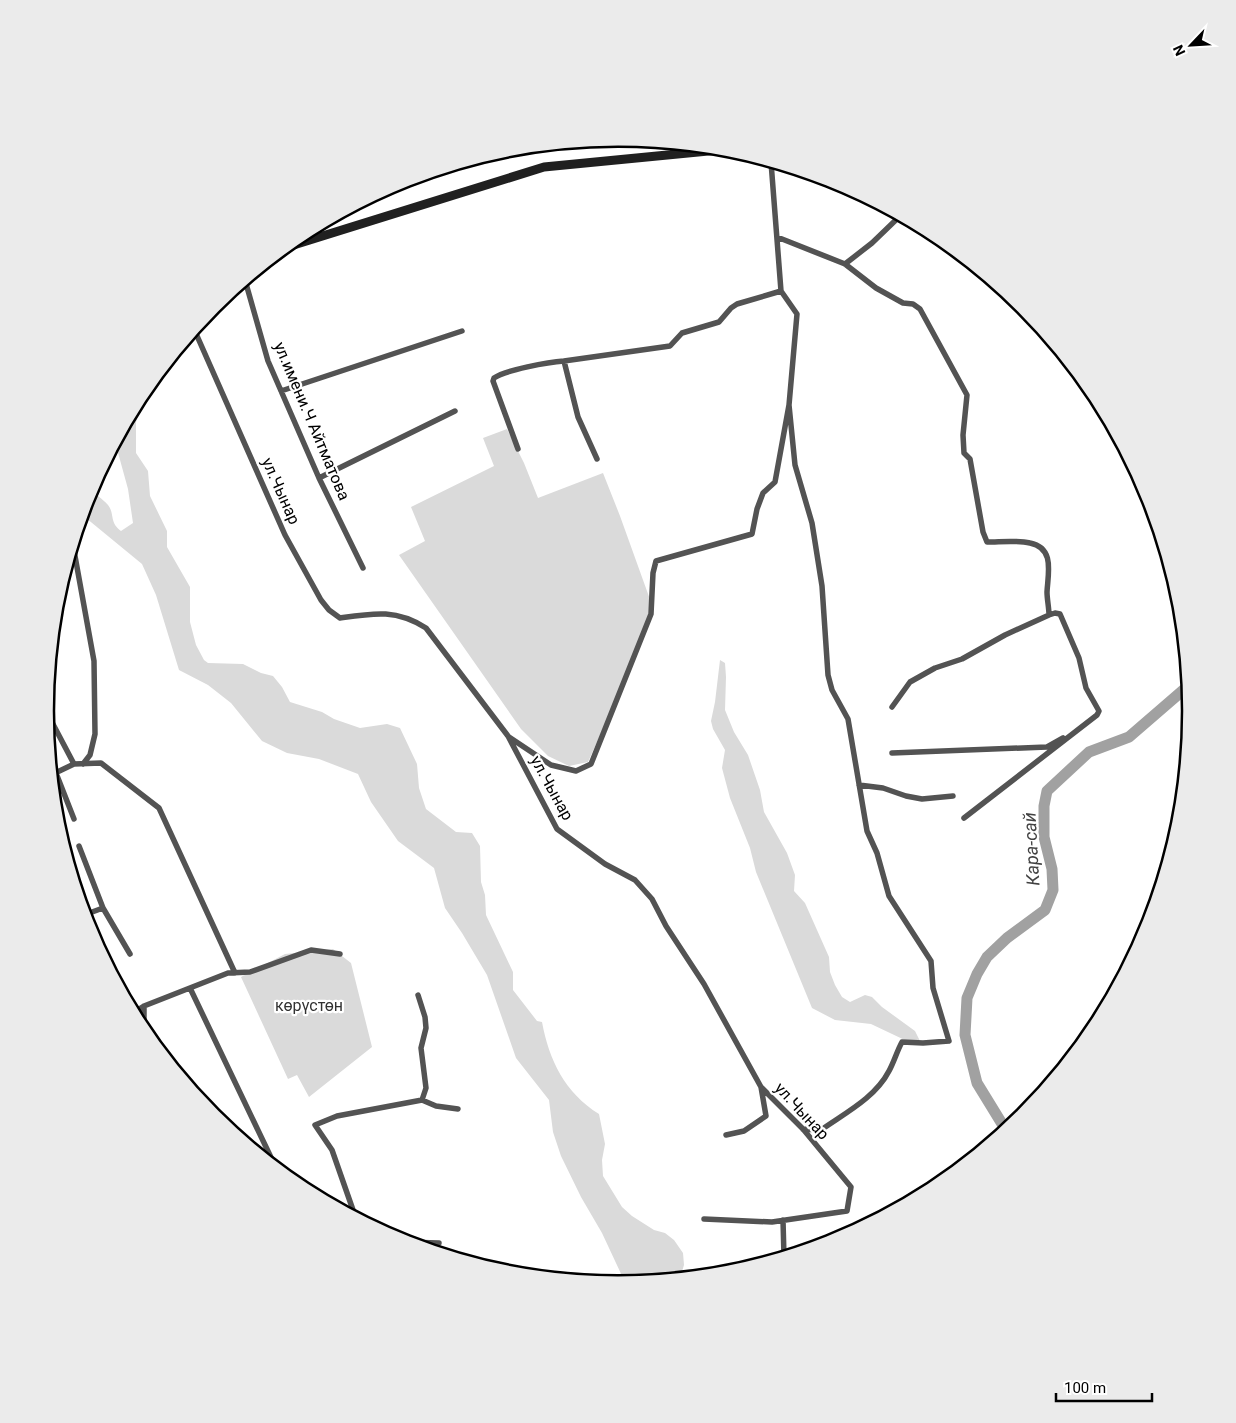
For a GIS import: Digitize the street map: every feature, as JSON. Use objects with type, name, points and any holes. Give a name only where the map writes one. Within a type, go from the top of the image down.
[{"type":"street","points":[[307,241],[544,167],[692,152]]},
{"type":"street","points":[[508,736],[551,765],[576,771],[591,764],[651,614],[653,573],[656,561],[752,534],[757,508],[764,493],[774,482],[789,405],[796,314],[781,291],[772,168]]},
{"type":"street","points":[[846,264],[895,220]]},
{"type":"street","points":[[777,237],[846,264],[876,288],[903,303],[912,304],[920,309],[968,395],[963,435],[964,453],[970,459],[983,532],[987,542],[1029,542],[1039,546],[1047,554],[1049,569],[1047,593],[1049,615]]},
{"type":"street","name":"ул.имени.Ч Айтматова","points":[[247,286],[268,361],[280,391],[363,568]]},
{"type":"street","points":[[518,449],[494,378],[520,369],[564,361],[670,346],[682,333],[719,322],[730,308],[737,304],[781,291]]},
{"type":"street","points":[[280,391],[462,331]]},
{"type":"street","name":"ул.Чынар","points":[[197,336],[285,535],[321,600],[329,610],[340,618],[365,614],[390,614],[412,619],[426,628],[508,736],[557,830],[605,864],[635,880],[652,899],[666,926],[704,984],[761,1087],[803,1129],[851,1187],[847,1211],[772,1222],[704,1219]]},
{"type":"street","points":[[564,361],[578,417],[597,459]]},
{"type":"street","points":[[789,405],[795,465],[812,522],[822,586],[828,675],[832,690],[848,719],[867,831],[889,896],[931,961],[933,988],[949,1041],[902,1042],[889,1071],[873,1094],[821,1130],[803,1129]]},
{"type":"street","points":[[320,478],[455,411]]},
{"type":"street","points":[[75,558],[94,661],[95,734],[90,756],[83,764]]},
{"type":"street","points":[[892,707],[910,682],[935,668],[962,659],[1005,635],[1049,615],[1060,614],[1080,658],[1086,688],[1099,710],[1098,715],[964,818]]},
{"type":"street","points":[[892,753],[1048,746],[1077,730],[1098,715]]},
{"type":"street","points":[[54,727],[74,764]]},
{"type":"street","points":[[58,772],[74,764],[101,763],[160,808],[235,973]]},
{"type":"street","points":[[59,785],[74,819]]},
{"type":"street","points":[[859,785],[883,788],[922,799],[953,796]]},
{"type":"street","points":[[79,846],[103,908],[130,954]]},
{"type":"street","points":[[91,912],[103,908]]},
{"type":"street","points":[[139,1009],[228,973],[250,972],[311,950],[340,954]]},
{"type":"street","points":[[190,988],[270,1155]]},
{"type":"street","points":[[418,996],[425,1017],[426,1028],[422,1048],[426,1088],[422,1100]]},
{"type":"street","points":[[144,1006],[144,1017]]},
{"type":"street","points":[[726,1135],[744,1131],[766,1116],[761,1087]]},
{"type":"street","points":[[353,1209],[332,1150],[316,1125],[337,1116],[422,1100],[436,1106],[458,1109]]},
{"type":"street","points":[[783,1220],[784,1251]]},
{"type":"street","points":[[428,1243],[439,1243]]},
{"type":"green space","points":[[139,414],[136,422],[136,453],[148,471],[150,496],[167,531],[167,547],[190,587],[190,622],[196,645],[204,660],[208,663],[243,664],[261,673],[273,676],[282,687],[290,702],[322,712],[334,719],[360,728],[387,724],[400,728],[417,764],[419,788],[426,809],[456,832],[472,833],[480,846],[481,882],[485,895],[486,915],[513,972],[513,990],[537,1021],[542,1022],[554,1062],[568,1086],[587,1106],[599,1114],[605,1144],[602,1160],[603,1176],[622,1207],[654,1230],[665,1233],[674,1240],[683,1253],[684,1265],[682,1272],[622,1276],[602,1233],[581,1197],[561,1156],[553,1132],[549,1100],[516,1058],[487,975],[445,908],[434,868],[398,841],[371,802],[358,774],[319,759],[287,753],[262,741],[231,703],[208,685],[179,670],[156,595],[142,564],[88,520],[97,495],[110,508],[117,528],[121,531],[133,523],[128,489],[118,451]]},
{"type":"green space","points":[[507,429],[524,463],[538,498],[603,473],[652,605],[621,688],[588,762],[569,766],[548,756],[521,729],[399,555],[425,541],[411,507],[494,466],[483,438]]},
{"type":"green space","points":[[720,660],[725,663],[725,710],[734,732],[748,755],[760,790],[764,812],[787,853],[795,875],[794,891],[805,903],[829,957],[830,972],[835,985],[842,997],[850,1002],[865,995],[872,997],[882,1007],[915,1031],[920,1041],[909,1042],[871,1024],[835,1020],[812,1008],[756,872],[750,848],[730,798],[722,768],[725,750],[713,729],[711,721]]},
{"type":"green space","name":"көрүстөн","points":[[333,949],[351,963],[372,1047],[309,1097],[297,1075],[288,1079],[241,977],[285,954]]},
{"type":"waterway","name":"Кара-сай","points":[[1002,1124],[977,1083],[965,1035],[967,998],[977,974],[987,957],[1007,938],[1045,910],[1053,890],[1052,869],[1044,837],[1044,806],[1047,791],[1089,752],[1129,737],[1181,692]]}]
